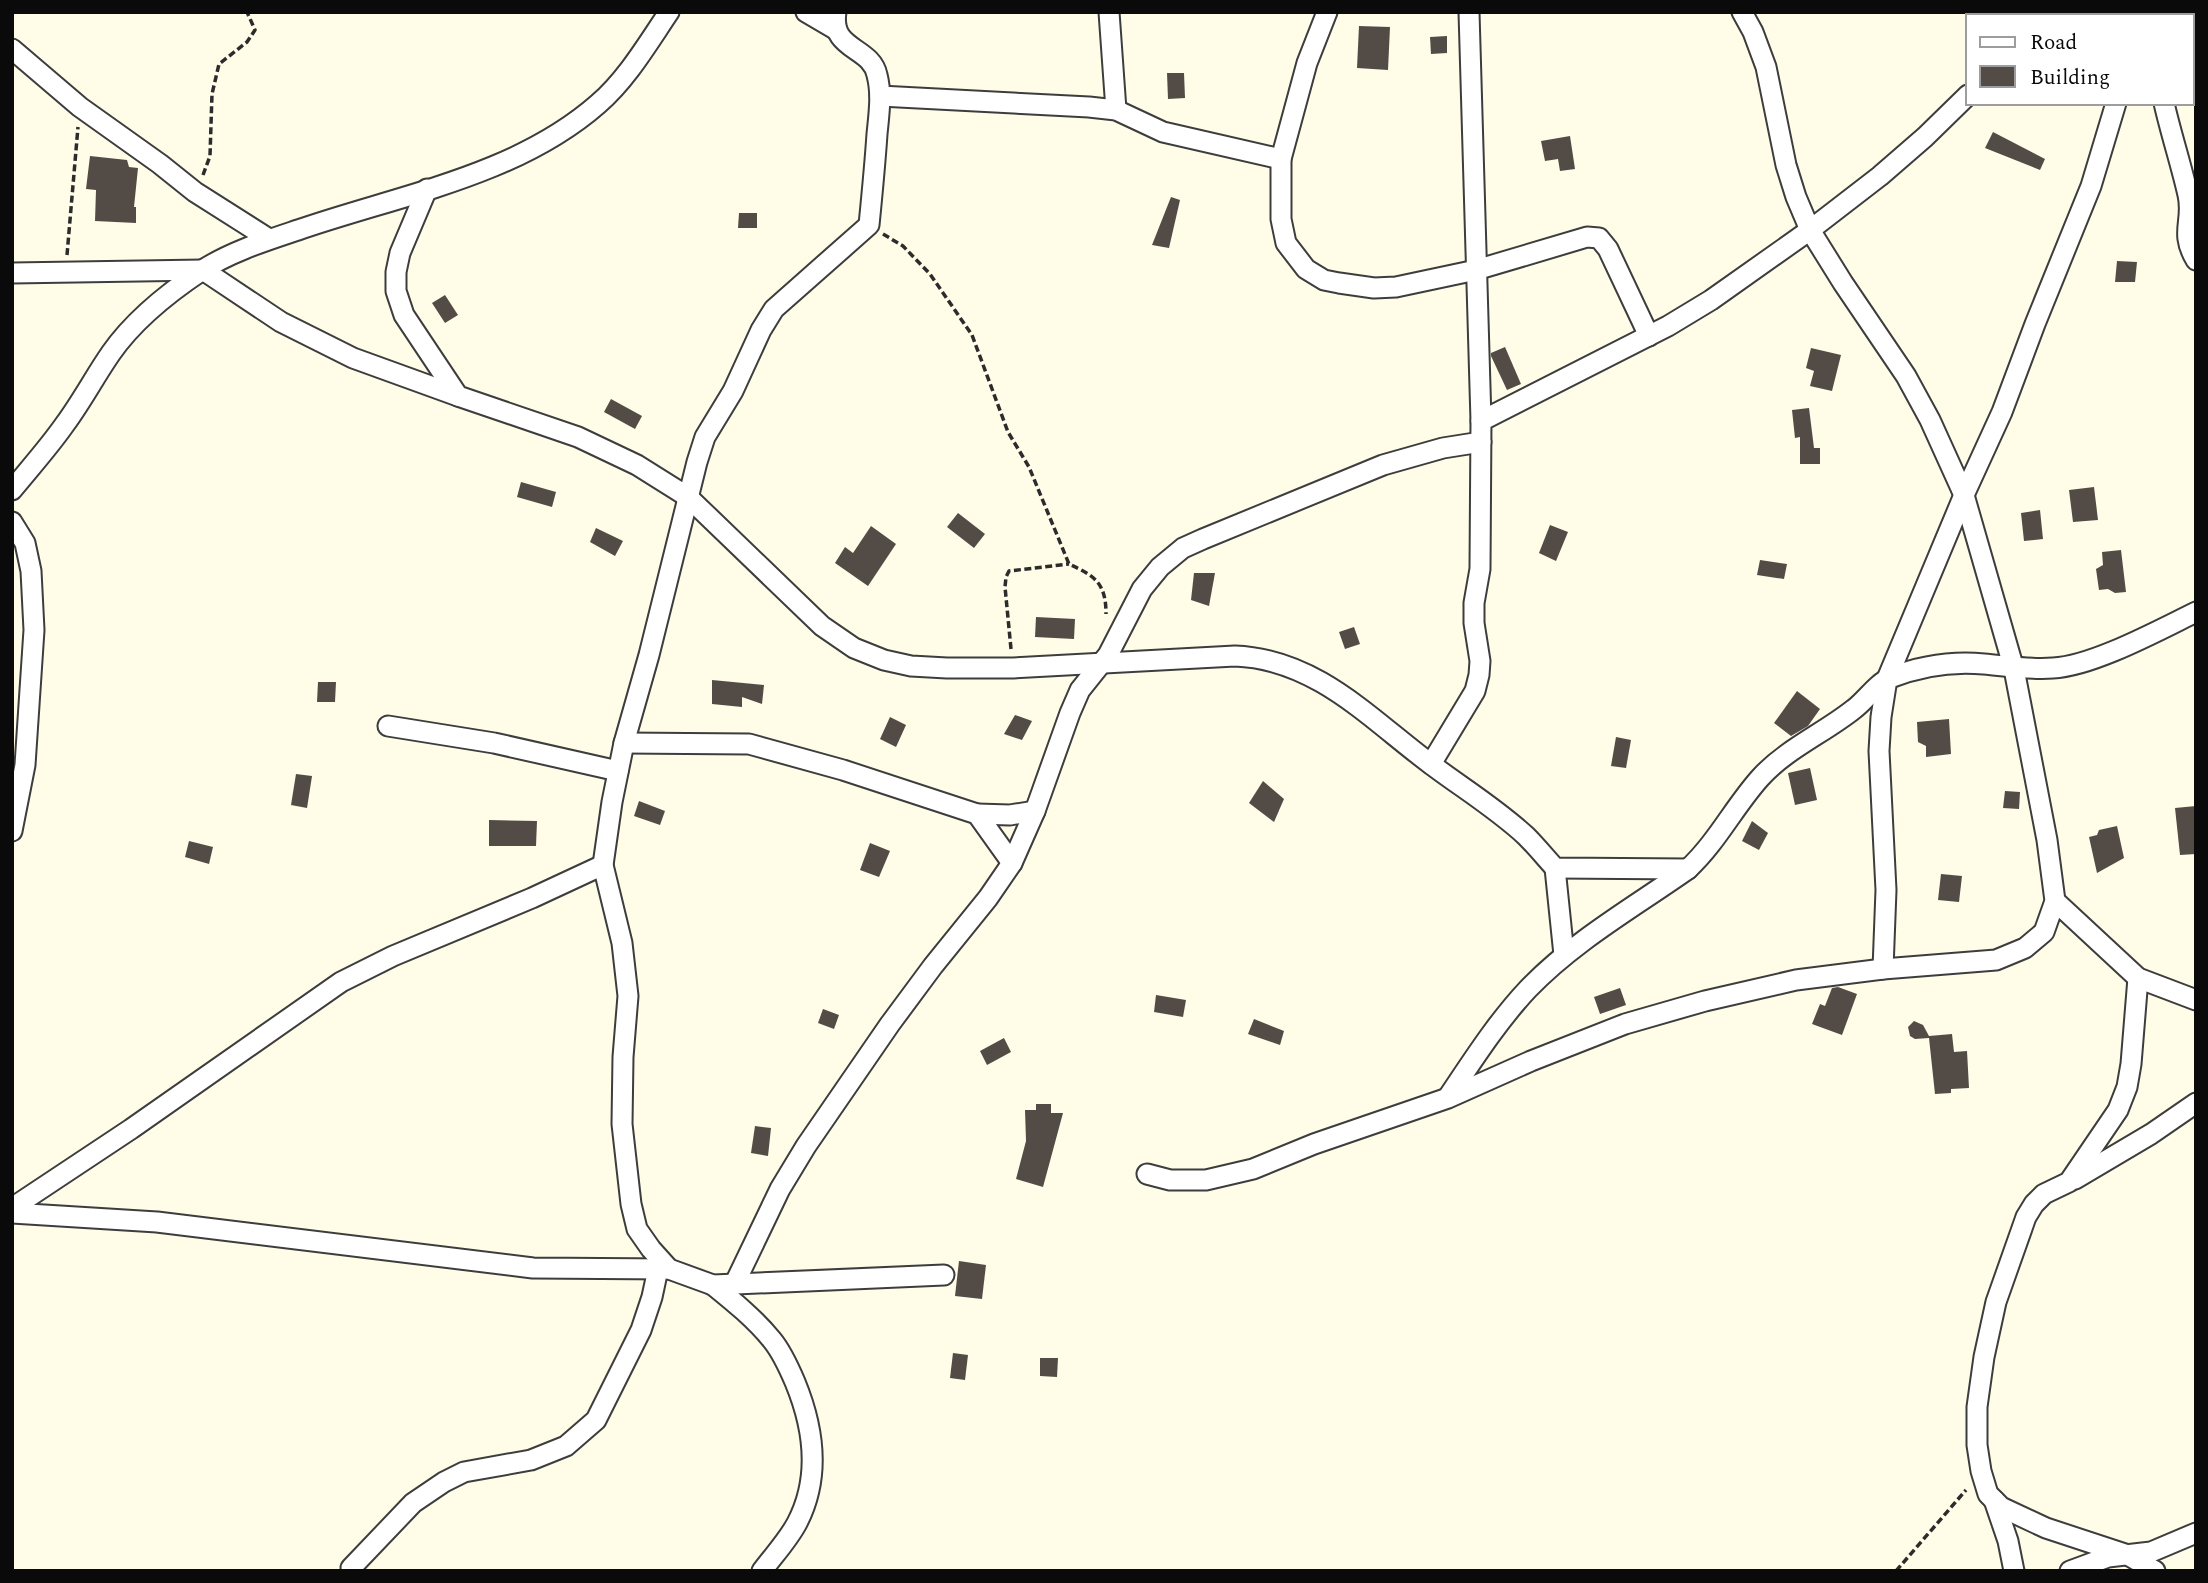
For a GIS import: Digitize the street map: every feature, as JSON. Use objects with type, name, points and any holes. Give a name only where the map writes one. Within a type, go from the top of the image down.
[{"type":"street","points":[[12,490],[65,425],[113,351],[172,291],[238,251],[345,213],[477,174],[522,155],[568,129],[601,103],[669,12]]},
{"type":"street","points":[[664,1269],[638,1229],[631,1204],[622,1124],[623,1057],[628,996],[622,943],[603,865],[624,743],[705,437],[733,391],[761,330],[774,309],[869,225],[880,96],[877,73],[873,62],[841,38],[835,20],[806,12]]},
{"type":"street","points":[[1109,12],[1116,110]]},
{"type":"street","points":[[1328,12],[1307,63],[1281,159],[1281,219],[1286,243],[1307,269],[1324,279],[1374,288],[1396,287],[1476,270],[1587,237],[1599,238],[1608,249],[1648,336]]},
{"type":"street","points":[[1431,765],[1475,691],[1480,661],[1474,623],[1474,603],[1480,569],[1481,421],[1469,12]]},
{"type":"street","points":[[1147,1174],[1170,1180],[1206,1180],[1253,1169],[1314,1144],[1447,1098],[1625,1024],[1796,980],[1882,969],[1996,960],[2025,948],[2044,932],[2055,901],[2047,840],[2014,669],[1964,495],[1930,420],[1906,376],[1810,230],[1786,165],[1766,68],[1753,32],[1742,12]]},
{"type":"street","points":[[12,49],[80,107],[195,192],[269,239]]},
{"type":"street","points":[[880,96],[1116,110],[1163,132],[1281,159]]},
{"type":"street","points":[[1481,421],[1648,336],[1711,300],[1810,230],[1880,176],[1966,97]]},
{"type":"street","points":[[1882,969],[1886,890],[1879,751],[1887,679],[2002,412],[2091,186],[2115,105]]},
{"type":"street","points":[[2165,105],[2189,197],[2186,233],[2188,246],[2196,260]]},
{"type":"street","points":[[427,189],[400,253],[396,291],[404,315],[458,396]]},
{"type":"street","points":[[12,273],[204,270],[281,322],[353,358],[578,437],[637,465],[688,497],[822,626],[854,648],[884,660],[911,666],[1013,668],[1235,656],[1257,657],[1293,668],[1324,683],[1364,710],[1431,765],[1487,804],[1526,836],[1555,868],[1564,955]]},
{"type":"street","points":[[734,1285],[780,1189],[807,1146],[890,1024],[1012,863],[1035,811],[1080,690],[1108,655],[1142,589],[1160,566],[1183,548],[1383,465],[1422,453],[1481,442]]},
{"type":"street","points":[[12,522],[25,543],[34,601],[25,765],[12,831]]},
{"type":"street","points":[[1447,1098],[1488,1038],[1528,989],[1564,955],[1688,869],[1706,853],[1760,778],[1786,755],[1855,709],[1887,679],[1919,668],[1952,663],[1985,664],[2014,669],[2055,668],[2086,661],[2196,612]]},
{"type":"street","points":[[388,726],[494,743],[618,771]]},
{"type":"street","points":[[624,743],[724,742],[766,748],[977,814],[1010,815],[1035,811]]},
{"type":"street","points":[[977,814],[1012,863]]},
{"type":"street","points":[[12,1208],[131,1129],[341,982],[393,956],[603,865]]},
{"type":"street","points":[[1555,868],[1688,869]]},
{"type":"street","points":[[2055,901],[2138,978],[2196,1000]]},
{"type":"street","points":[[2069,1182],[2118,1110],[2127,1087],[2138,978]]},
{"type":"street","points":[[2155,1571],[2128,1555],[2046,1528],[2001,1507],[1988,1494],[1981,1471],[1977,1445],[1977,1407],[1996,1301],[2026,1217],[2034,1204],[2044,1195],[2151,1134],[2196,1103]]},
{"type":"street","points":[[12,1213],[157,1222],[533,1268],[664,1269],[713,1285],[944,1275]]},
{"type":"street","points":[[351,1568],[413,1503],[444,1482],[464,1472],[531,1460],[566,1446],[596,1420],[641,1330],[664,1269]]},
{"type":"street","points":[[713,1285],[752,1318],[774,1342],[790,1370],[806,1410],[812,1439],[814,1463],[808,1494],[797,1523],[762,1571]]},
{"type":"street","points":[[1994,1500],[2008,1541],[2014,1571]]},
{"type":"street","points":[[2070,1571],[2108,1557],[2151,1552],[2196,1533]]},
{"type":"path","points":[[195,192],[210,156],[212,94],[219,64],[247,42],[256,30],[247,12]]},
{"type":"path","points":[[66,272],[80,107]]},
{"type":"path","points":[[869,225],[903,246],[930,274],[972,335],[1009,432],[1029,467],[1069,564]]},
{"type":"path","points":[[1013,668],[1005,587],[1009,571],[1069,564],[1094,576],[1106,601],[1106,624]]},
{"type":"path","points":[[1896,1571],[1981,1471]]},
{"type":"building","points":[[1359,26],[1390,27],[1388,70],[1357,68]]},
{"type":"building","points":[[1447,36],[1447,53],[1431,54],[1430,37]]},
{"type":"building","points":[[1167,73],[1184,73],[1185,98],[1168,99]]},
{"type":"building","points":[[1993,132],[2045,159],[2040,170],[1985,148]]},
{"type":"building","points":[[1570,136],[1575,169],[1560,171],[1558,159],[1545,161],[1541,141]]},
{"type":"building","points":[[90,156],[127,160],[129,167],[138,168],[134,207],[136,223],[95,221],[96,190],[86,189]]},
{"type":"building","points":[[1171,197],[1180,200],[1169,248],[1152,245]]},
{"type":"building","points":[[739,213],[757,213],[757,228],[738,228]]},
{"type":"building","points":[[2117,261],[2137,262],[2135,282],[2115,282]]},
{"type":"building","points":[[445,295],[458,315],[445,323],[432,303]]},
{"type":"building","points":[[1505,347],[1521,384],[1507,390],[1491,356],[1491,353]]},
{"type":"building","points":[[1811,348],[1841,355],[1832,391],[1810,386],[1814,371],[1806,368]]},
{"type":"building","points":[[611,399],[642,416],[635,429],[604,412]]},
{"type":"building","points":[[1809,408],[1814,448],[1820,448],[1820,464],[1800,464],[1800,437],[1795,438],[1792,410]]},
{"type":"building","points":[[521,482],[556,492],[552,507],[517,497]]},
{"type":"building","points":[[2094,487],[2098,520],[2073,522],[2069,490]]},
{"type":"building","points":[[2040,510],[2043,539],[2024,541],[2021,513]]},
{"type":"building","points":[[958,513],[985,534],[974,548],[947,527]]},
{"type":"building","points":[[1550,525],[1568,532],[1556,561],[1539,553]]},
{"type":"building","points":[[871,526],[896,544],[868,586],[835,563],[845,547],[853,553]]},
{"type":"building","points":[[596,528],[623,541],[615,556],[590,542]]},
{"type":"building","points":[[2121,550],[2126,592],[2099,590],[2096,569],[2103,565],[2102,552]]},
{"type":"building","points":[[1760,560],[1787,564],[1784,579],[1757,575]]},
{"type":"building","points":[[1194,573],[1215,573],[1209,606],[1191,600]]},
{"type":"building","points":[[1036,617],[1075,619],[1074,639],[1035,637]]},
{"type":"building","points":[[1354,627],[1360,644],[1345,649],[1339,632]]},
{"type":"building","points":[[712,680],[764,685],[762,704],[742,697],[742,707],[712,704]]},
{"type":"building","points":[[318,682],[336,682],[335,702],[317,702]]},
{"type":"building","points":[[1797,691],[1820,709],[1808,726],[1791,736],[1774,723]]},
{"type":"building","points":[[1015,715],[1032,721],[1022,740],[1004,734]]},
{"type":"building","points":[[890,717],[906,725],[896,747],[880,739]]},
{"type":"building","points":[[1949,719],[1951,754],[1926,757],[1926,746],[1918,742],[1917,722]]},
{"type":"building","points":[[1616,737],[1631,740],[1626,768],[1611,766]]},
{"type":"building","points":[[1810,768],[1817,800],[1795,805],[1788,773]]},
{"type":"building","points":[[296,774],[312,776],[307,808],[291,805]]},
{"type":"building","points":[[1263,781],[1284,799],[1274,822],[1249,803]]},
{"type":"building","points":[[2005,791],[2020,792],[2019,809],[2003,808]]},
{"type":"building","points":[[639,801],[665,811],[660,825],[634,816]]},
{"type":"building","points":[[2196,806],[2196,854],[2180,855],[2175,808]]},
{"type":"building","points":[[489,820],[537,821],[536,846],[489,846]]},
{"type":"building","points":[[1752,821],[1768,833],[1759,850],[1742,841]]},
{"type":"building","points":[[2117,826],[2124,858],[2097,873],[2089,837],[2097,835],[2099,830]]},
{"type":"building","points":[[189,841],[213,847],[209,864],[185,857]]},
{"type":"building","points":[[870,843],[890,851],[879,877],[860,870]]},
{"type":"building","points":[[1941,874],[1962,876],[1959,902],[1938,900]]},
{"type":"building","points":[[1838,987],[1857,994],[1842,1035],[1812,1024],[1820,1004],[1825,1006],[1832,988]]},
{"type":"building","points":[[1620,988],[1626,1005],[1600,1014],[1594,997]]},
{"type":"building","points":[[1156,995],[1186,1000],[1183,1017],[1154,1012]]},
{"type":"building","points":[[823,1009],[839,1015],[834,1029],[818,1023]]},
{"type":"building","points":[[1254,1019],[1284,1031],[1280,1045],[1248,1034]]},
{"type":"building","points":[[1914,1021],[1923,1025],[1929,1036],[1952,1034],[1954,1052],[1967,1051],[1969,1088],[1951,1089],[1951,1093],[1935,1094],[1929,1038],[1915,1039],[1910,1036],[1908,1027]]},
{"type":"building","points":[[1004,1038],[1011,1052],[987,1065],[980,1051]]},
{"type":"building","points":[[1036,1104],[1051,1104],[1051,1113],[1063,1113],[1043,1187],[1016,1179],[1026,1141],[1025,1110],[1036,1110]]},
{"type":"building","points":[[755,1126],[771,1128],[768,1156],[751,1153]]},
{"type":"building","points":[[959,1261],[986,1265],[982,1299],[955,1296]]},
{"type":"building","points":[[953,1353],[968,1355],[965,1380],[950,1378]]},
{"type":"building","points":[[1040,1358],[1058,1358],[1057,1377],[1040,1376]]}]
